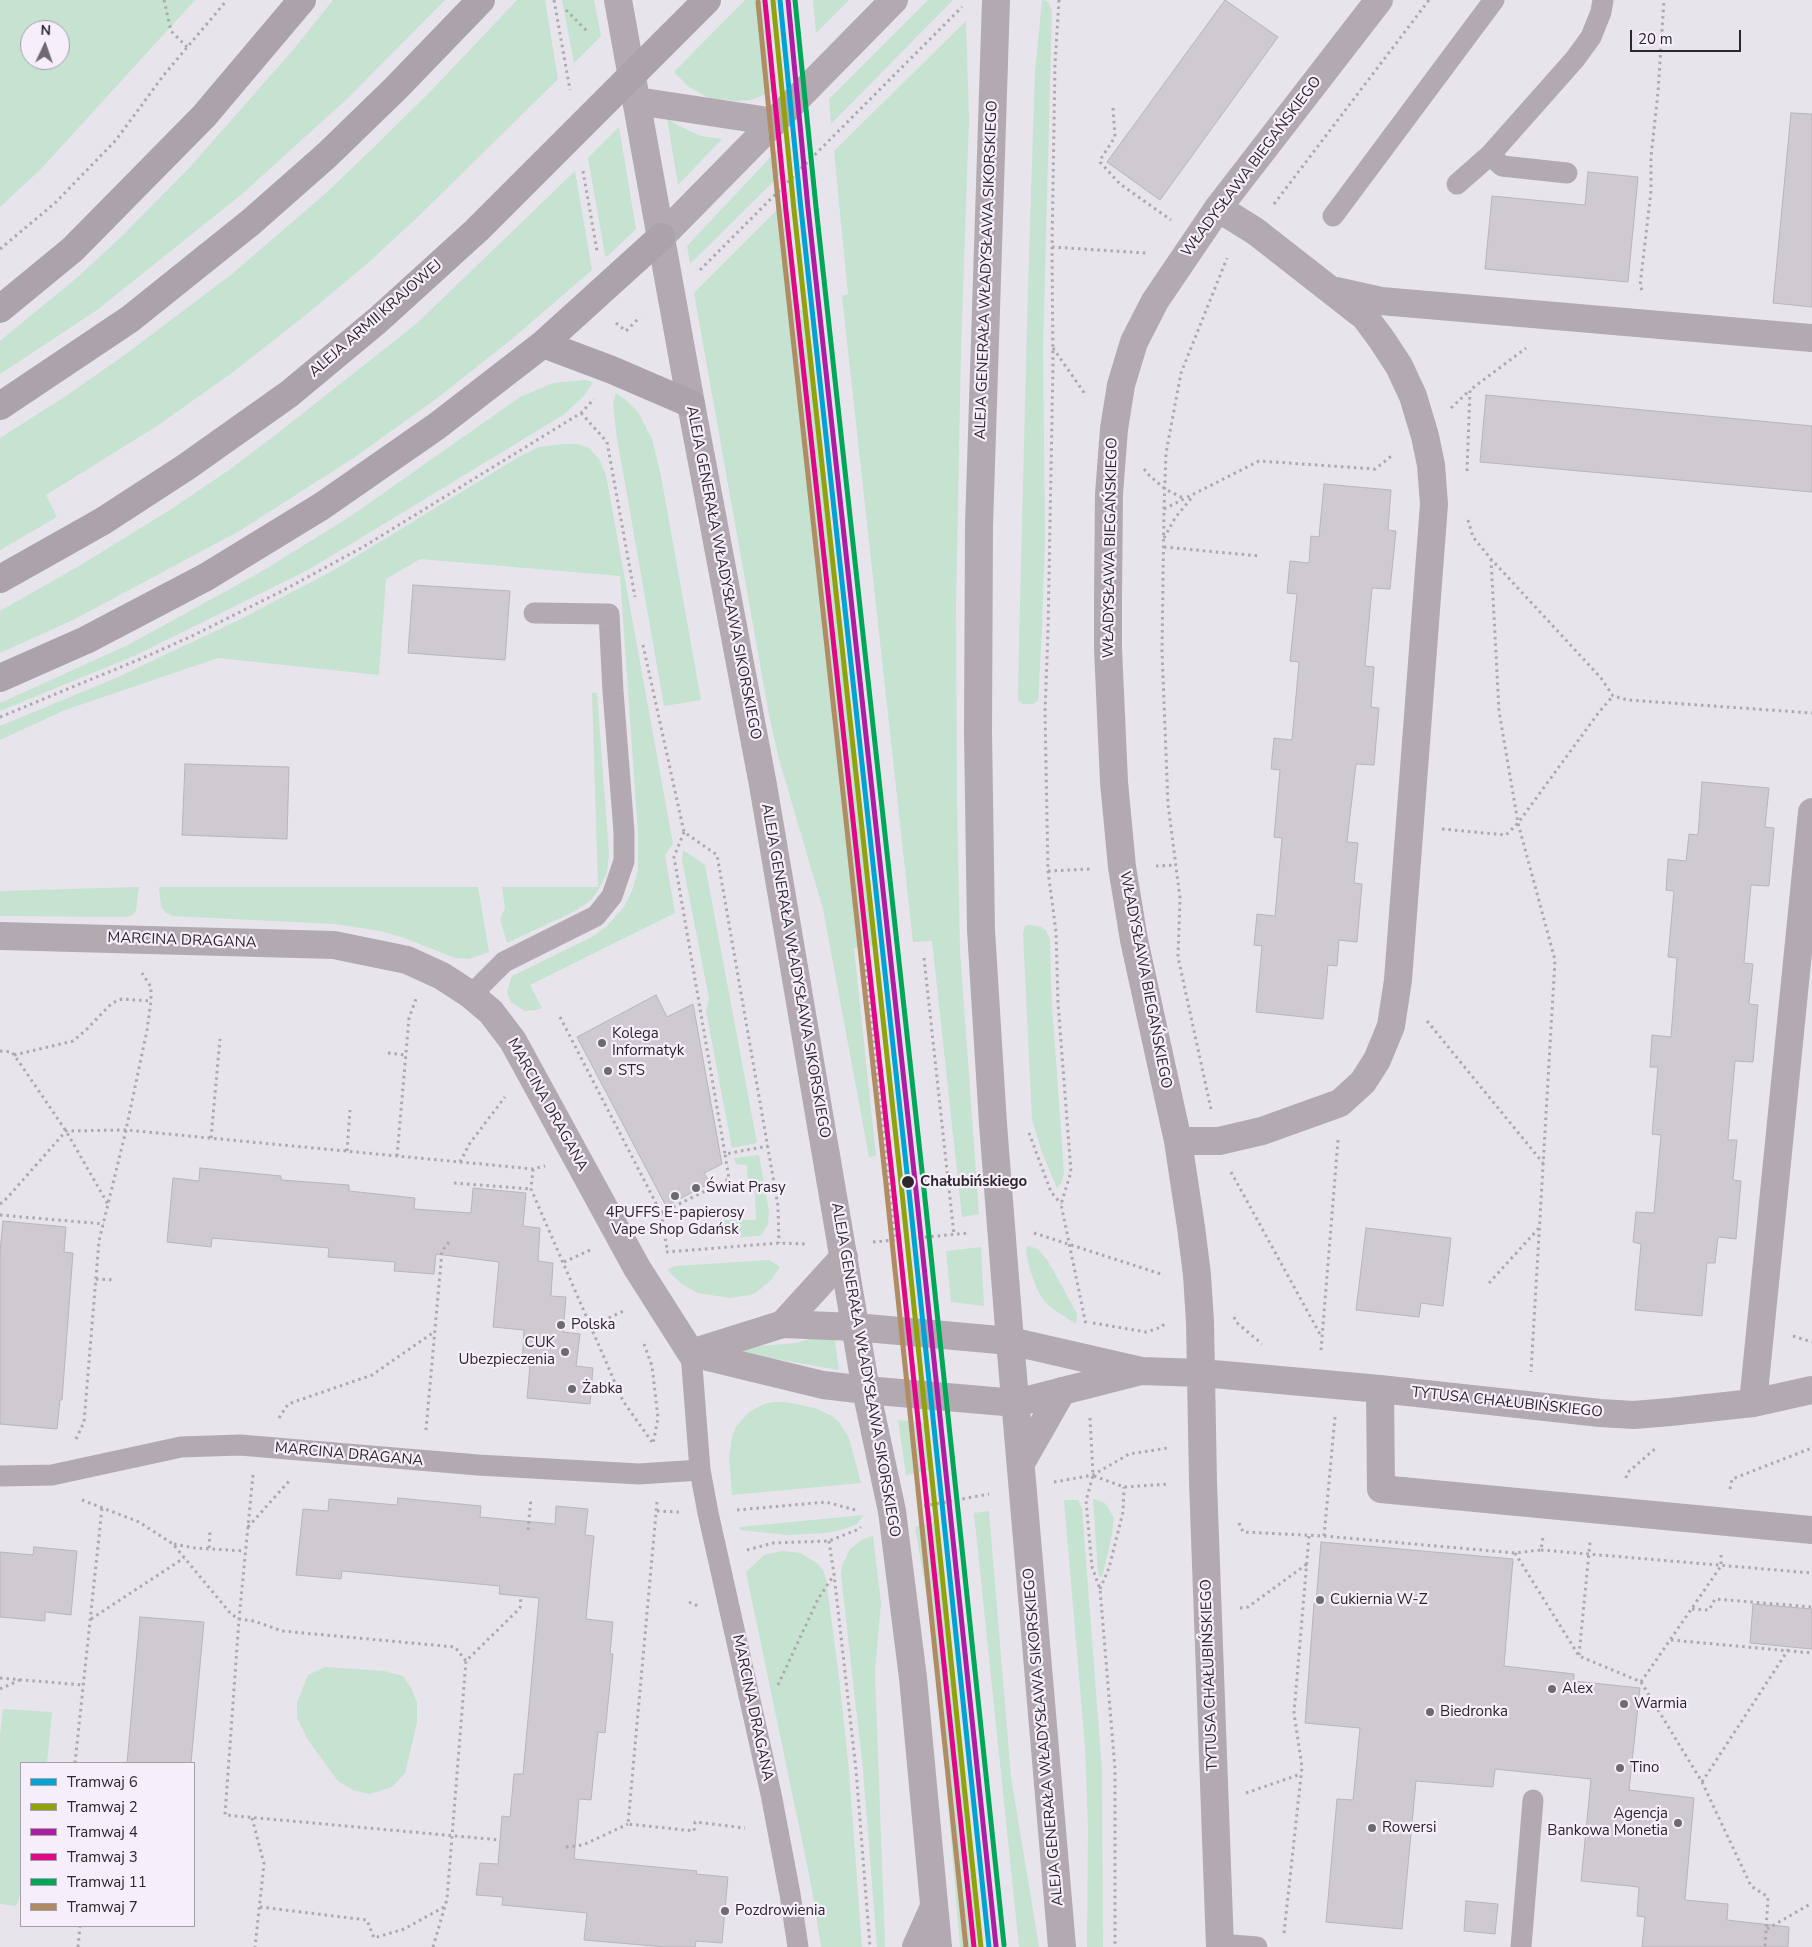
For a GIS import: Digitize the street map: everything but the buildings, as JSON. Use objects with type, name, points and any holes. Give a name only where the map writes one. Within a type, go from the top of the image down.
[{"type":"main road","points":[[0,309],[73,249],[204,116],[302,0]]},
{"type":"main road","points":[[0,406],[130,319],[251,222],[327,155],[390,95],[481,0]]},
{"type":"main road","name":"ALEJA ARMII KRAJOWEJ","points":[[0,579],[103,521],[186,467],[289,394],[378,320],[477,230],[707,0]]},
{"type":"main road","points":[[0,678],[86,640],[206,577],[322,506],[437,426],[543,344],[661,237]]},
{"type":"main road","points":[[543,344],[612,370],[691,404]]},
{"type":"street","points":[[661,237],[894,0]]},
{"type":"street","name":"ALEJA GENERAŁA WŁADYSŁAWA SIKORSKIEGO","points":[[996,0],[979,526],[978,732],[981,930],[1010,1341],[1062,1947]]},
{"type":"street","name":"WŁADYSŁAWA BIEGAŃSKIEGO","points":[[1202,1373],[1197,1275],[1192,1227],[1178,1141],[1134,940],[1118,825],[1108,648],[1110,494],[1114,429],[1121,385],[1134,342],[1155,301],[1218,208],[1379,0]]},
{"type":"street","name":"ALEJA GENERAŁA WŁADYSŁAWA SIKORSKIEGO","points":[[619,1],[691,404],[763,785],[866,1390],[892,1511],[913,1678],[938,1947]]},
{"type":"street","points":[[637,101],[775,122]]},
{"type":"street","points":[[1178,1141],[1220,1141],[1262,1132],[1340,1103],[1363,1082],[1377,1060],[1391,1026],[1398,980],[1434,504],[1431,465],[1424,431],[1413,396],[1399,366],[1382,340],[1365,317],[1255,231],[1218,208]]},
{"type":"street","points":[[1326,288],[1381,301],[1812,338]]},
{"type":"street","points":[[1754,1403],[1812,812]]},
{"type":"street","name":"MARCINA DRAGANA","points":[[0,936],[334,945],[407,960],[442,976],[471,995],[491,1012],[513,1041],[637,1268],[691,1353]]},
{"type":"street","points":[[783,1324],[844,1257]]},
{"type":"street","points":[[691,1353],[783,1324],[855,1327]]},
{"type":"street","name":"TYTUSA CHAŁUBIŃSKIEGO","points":[[855,1327],[1010,1341],[1141,1371],[1202,1373],[1617,1414],[1670,1412],[1754,1403],[1812,1390]]},
{"type":"street","points":[[691,1353],[823,1385],[866,1390]]},
{"type":"street","name":"TYTUSA CHAŁUBIŃSKIEGO","points":[[866,1390],[1016,1403],[1141,1371]]},
{"type":"street","name":"TYTUSA CHAŁUBIŃSKIEGO","points":[[1202,1373],[1203,1482],[1220,1945]]},
{"type":"street","points":[[1380,1390],[1381,1489],[1812,1530]]},
{"type":"street","points":[[1021,1464],[1062,1391]]},
{"type":"street","points":[[916,1947],[935,1905]]},
{"type":"lane","points":[[1333,216],[1494,0]]},
{"type":"lane","points":[[1457,184],[1490,155],[1575,60],[1591,37],[1601,12],[1603,0]]},
{"type":"lane","points":[[1490,155],[1502,166],[1567,174]]},
{"type":"lane","points":[[471,995],[504,962],[596,916],[612,896],[624,861],[624,832],[612,692],[609,614],[534,613]]},
{"type":"lane","name":"MARCINA DRAGANA","points":[[691,1353],[700,1470],[771,1794],[798,1947]]},
{"type":"lane","name":"MARCINA DRAGANA","points":[[0,1476],[52,1474],[181,1447],[240,1445],[424,1461],[639,1474],[700,1470]]},
{"type":"lane","points":[[1521,1947],[1533,1800]]},
{"type":"lane","points":[[1220,1945],[1258,1947]]},
{"type":"path","points":[[164,0],[171,31],[187,47]]},
{"type":"path","points":[[0,250],[55,203],[116,140],[163,76],[227,0]]},
{"type":"path","points":[[554,0],[564,56]]},
{"type":"path","points":[[1059,0],[1055,64],[1052,247],[1053,374],[1045,722],[1048,871],[1056,932],[1058,1003],[1071,1172],[1061,1204],[1086,1329]]},
{"type":"path","points":[[1211,1112],[1178,958],[1180,898],[1168,804],[1163,670],[1164,509],[1166,453],[1181,373],[1226,259],[1255,231],[1429,0]]},
{"type":"path","points":[[1659,325],[1640,286],[1651,191],[1651,158],[1658,92],[1664,0]]},
{"type":"path","points":[[566,10],[595,39]]},
{"type":"path","points":[[1113,108],[1115,137],[1100,162],[1120,184],[1178,225]]},
{"type":"path","points":[[1052,247],[1156,254]]},
{"type":"path","points":[[1164,509],[1259,460],[1375,469],[1424,431],[1470,390],[1530,345]]},
{"type":"path","points":[[1467,479],[1470,390]]},
{"type":"path","points":[[0,717],[185,640],[282,591],[363,547],[581,413],[607,442],[636,603]]},
{"type":"path","points":[[1164,538],[1176,518],[1195,494]]},
{"type":"path","points":[[1468,518],[1474,537],[1491,559],[1601,678],[1613,696],[1628,700],[1812,713]]},
{"type":"path","points":[[1469,537],[1474,537]]},
{"type":"path","points":[[1164,547],[1259,556]]},
{"type":"path","points":[[1491,559],[1499,711],[1518,823],[1555,960],[1531,1373]]},
{"type":"path","points":[[642,641],[684,832],[674,857],[729,1179],[662,1213]]},
{"type":"path","points":[[1436,828],[1506,835],[1518,823],[1599,712],[1613,696]]},
{"type":"path","points":[[684,832],[718,855],[778,1206],[779,1243]]},
{"type":"path","points":[[924,958],[954,1235]]},
{"type":"path","points":[[866,963],[895,1240]]},
{"type":"path","points":[[74,1444],[84,1422],[99,1241],[109,1206],[147,1030],[151,1001],[150,987],[141,972]]},
{"type":"path","points":[[397,1156],[409,1018],[417,996],[424,1000]]},
{"type":"path","points":[[14,1055],[73,1041],[112,1003],[122,999],[151,1001]]},
{"type":"path","points":[[560,1017],[662,1213],[667,1252],[793,1243]]},
{"type":"path","points":[[1427,1021],[1543,1164]]},
{"type":"path","points":[[211,1138],[220,1039]]},
{"type":"path","points":[[0,1051],[12,1052],[66,1131],[109,1206]]},
{"type":"path","points":[[388,1053],[406,1055]]},
{"type":"path","points":[[460,1162],[470,1142],[506,1096]]},
{"type":"path","points":[[1320,1358],[1340,1103]]},
{"type":"path","points":[[347,1151],[350,1110]]},
{"type":"path","points":[[0,1204],[66,1131],[126,1130],[533,1169],[552,1164]]},
{"type":"path","points":[[725,1154],[768,1146]]},
{"type":"path","points":[[1229,1166],[1321,1336]]},
{"type":"path","points":[[533,1169],[532,1189],[563,1262],[623,1400],[653,1445],[658,1418],[652,1366],[642,1337]]},
{"type":"path","points":[[454,1182],[532,1189]]},
{"type":"path","points":[[0,1215],[104,1224]]},
{"type":"path","points":[[1489,1282],[1539,1228]]},
{"type":"path","points":[[1030,1231],[1173,1278]]},
{"type":"path","points":[[882,1241],[978,1232]]},
{"type":"path","points":[[424,1461],[442,1251],[449,1242]]},
{"type":"path","points":[[563,1262],[579,1256]]},
{"type":"path","points":[[96,1279],[114,1280]]},
{"type":"path","points":[[625,1301],[632,1316]]},
{"type":"path","points":[[591,1326],[629,1309]]},
{"type":"path","points":[[1232,1313],[1236,1322],[1258,1342],[1266,1346]]},
{"type":"path","points":[[1085,1322],[1146,1332],[1162,1327],[1170,1315]]},
{"type":"path","points":[[435,1331],[372,1375],[288,1404],[272,1429],[267,1464],[253,1474],[239,1619],[225,1815],[500,1840]]},
{"type":"path","points":[[1324,1536],[1335,1414]]},
{"type":"path","points":[[1091,1428],[1093,1475],[1086,1501],[1092,1567],[1100,1590],[1115,1769],[1115,1947]]},
{"type":"path","points":[[1061,1481],[1093,1475],[1129,1454],[1174,1447]]},
{"type":"path","points":[[1620,1511],[1627,1473],[1656,1447]]},
{"type":"path","points":[[1641,1682],[1721,1566],[1724,1521],[1732,1479],[1812,1448]]},
{"type":"path","points":[[1093,1475],[1124,1487],[1203,1482]]},
{"type":"path","points":[[247,1528],[292,1477]]},
{"type":"path","points":[[1100,1590],[1109,1568],[1123,1512],[1124,1487]]},
{"type":"path","points":[[528,1530],[532,1492]]},
{"type":"path","points":[[934,1504],[987,1494]]},
{"type":"path","points":[[79,1499],[139,1522],[173,1544],[231,1614],[239,1619],[254,1621],[282,1631],[455,1647],[466,1661]]},
{"type":"path","points":[[628,1824],[657,1511],[708,1513],[826,1502],[862,1512]]},
{"type":"path","points":[[75,1762],[102,1508]]},
{"type":"path","points":[[1579,1656],[1593,1508]]},
{"type":"path","points":[[1236,1517],[1244,1532],[1324,1536],[1515,1553],[1579,1656],[1641,1682],[1702,1782],[1751,1886],[1768,1897],[1765,1947]]},
{"type":"path","points":[[719,1558],[773,1543],[829,1541],[859,1529],[865,1522]]},
{"type":"path","points":[[209,1548],[210,1531]]},
{"type":"path","points":[[1283,1937],[1302,1766],[1294,1713],[1309,1536]]},
{"type":"path","points":[[829,1541],[856,1770],[870,1947]]},
{"type":"path","points":[[173,1544],[245,1551]]},
{"type":"path","points":[[1541,1550],[1812,1573]]},
{"type":"path","points":[[90,1619],[184,1558]]},
{"type":"path","points":[[1208,1611],[1248,1607],[1307,1563]]},
{"type":"path","points":[[775,1690],[818,1600],[834,1574]]},
{"type":"path","points":[[433,1947],[447,1899],[466,1661],[520,1608],[521,1596]]},
{"type":"path","points":[[1692,1609],[1709,1610],[1715,1599],[1812,1607]]},
{"type":"path","points":[[1670,1640],[1812,1653]]},
{"type":"path","points":[[1702,1782],[1790,1647]]},
{"type":"path","points":[[0,1678],[83,1685]]},
{"type":"path","points":[[0,1689],[21,1680]]},
{"type":"path","points":[[1215,1805],[1300,1774]]},
{"type":"path","points":[[252,1818],[264,1864],[256,1947]]},
{"type":"path","points":[[566,1847],[583,1845],[628,1824],[694,1831],[695,1822],[745,1826],[748,1836]]},
{"type":"path","points":[[1766,1929],[1812,1903]]},
{"type":"path","points":[[260,1908],[367,1920],[374,1938],[404,1929],[444,1907]]},
{"type":"path","points":[[78,1947],[80,1927]]},
{"type":"green space","points":[[0,0],[195,0],[40,170],[0,207]]},
{"type":"green space","points":[[333,0],[445,0],[348,98],[242,194],[97,310],[0,374],[0,341],[80,275],[122,236],[190,167],[293,50]]},
{"type":"green space","points":[[517,0],[545,0],[558,79],[421,214],[370,261],[307,314],[233,372],[157,426],[46,495],[57,517],[0,550],[0,438],[66,396],[126,354],[232,274],[326,193],[373,148],[430,92]]},
{"type":"green space","points":[[562,0],[594,0],[601,36],[574,63]]},
{"type":"green space","points":[[745,0],[766,0],[772,92],[751,100],[736,101],[709,98],[689,87],[674,72]]},
{"type":"green space","points":[[813,0],[849,0],[816,33]]},
{"type":"green space","points":[[928,0],[953,0],[831,124],[829,99]]},
{"type":"green space","points":[[1042,0],[1047,1],[1052,10],[1043,348],[1045,537],[1038,701],[1033,704],[1023,704],[1018,700],[1028,286],[1035,72]]},
{"type":"green space","points":[[966,21],[969,118],[961,350],[956,606],[957,803],[960,951],[979,1214],[962,1217],[932,941],[913,942],[842,296],[848,294],[834,151]]},
{"type":"green space","points":[[667,118],[701,136],[722,139],[678,185]]},
{"type":"green space","points":[[619,127],[636,229],[607,257],[605,255],[588,158]]},
{"type":"green space","points":[[778,149],[781,174],[690,264],[687,246]]},
{"type":"green space","points":[[575,171],[592,270],[512,339],[436,399],[355,457],[241,530],[75,619],[0,653],[0,611],[79,566],[173,508],[229,470],[278,433],[416,324]]},
{"type":"green space","points":[[787,200],[797,310],[803,310],[873,946],[854,948],[876,1156],[869,1157],[823,909],[779,759],[769,715],[694,293]]},
{"type":"green space","points":[[585,380],[593,382],[584,396],[563,415],[308,570],[136,655],[0,711],[0,703],[128,645],[259,573],[351,516],[520,397],[553,383]]},
{"type":"green space","points":[[616,393],[638,412],[652,439],[661,476],[701,700],[664,706],[616,432],[613,404]]},
{"type":"green space","points":[[578,444],[589,448],[599,459],[606,475],[673,844],[665,855],[675,913],[530,985],[542,1008],[525,1011],[511,1002],[507,992],[512,976],[592,937],[606,927],[624,907],[632,891],[638,871],[638,833],[620,576],[420,559],[386,579],[379,675],[218,658],[65,710],[0,740],[0,726],[116,678],[241,619],[334,570],[517,458],[539,447]]},
{"type":"green space","points":[[592,693],[597,693],[609,854],[607,873],[591,900],[575,911],[507,943],[500,919],[505,908],[502,887],[598,887]]},
{"type":"green space","points":[[683,850],[705,865],[757,1143],[732,1148],[706,1011],[709,998],[682,860]]},
{"type":"green space","points":[[139,887],[136,910],[134,914],[127,917],[0,916],[0,891]]},
{"type":"green space","points":[[159,887],[478,887],[489,952],[469,959],[455,958],[402,937],[380,931],[335,924],[172,916],[161,907]]},
{"type":"green space","points":[[1030,925],[1046,930],[1050,940],[1052,1006],[1064,1172],[1062,1182],[1057,1188],[1042,1152],[1032,1120],[1023,933],[1025,926]]},
{"type":"green space","points":[[759,1155],[769,1211],[768,1224],[759,1236],[740,1237],[721,1220],[756,1220],[755,1183],[748,1182],[747,1165],[736,1164],[734,1158]]},
{"type":"green space","points":[[1030,1246],[1039,1250],[1048,1261],[1077,1314],[1076,1324],[1053,1309],[1044,1301],[1038,1291],[1027,1258],[1026,1247]]},
{"type":"green space","points":[[981,1247],[984,1306],[951,1302],[946,1251]]},
{"type":"green space","points":[[769,1260],[780,1267],[771,1280],[757,1292],[730,1298],[697,1293],[682,1284],[667,1270],[675,1266]]},
{"type":"green space","points":[[824,1331],[834,1334],[839,1370],[741,1353],[747,1347],[796,1343]]},
{"type":"green space","points":[[786,1402],[815,1408],[832,1416],[839,1422],[849,1438],[861,1483],[732,1495],[729,1457],[732,1437],[736,1427],[749,1412],[764,1404]]},
{"type":"green space","points":[[898,1420],[925,1423],[930,1470],[906,1475]]},
{"type":"green space","points":[[1093,1499],[1106,1504],[1114,1518],[1102,1577],[1098,1573]]},
{"type":"green space","points":[[1064,1500],[1078,1500],[1082,1508],[1102,1770],[1103,1947],[1087,1947],[1088,1827],[1085,1747]]},
{"type":"green space","points":[[989,1511],[1011,1777],[1039,1947],[1019,1947],[974,1513]]},
{"type":"green space","points":[[864,1515],[857,1524],[825,1533],[788,1535],[740,1530],[740,1527]]},
{"type":"green space","points":[[934,1522],[978,1947],[960,1947],[935,1647],[915,1527]]},
{"type":"green space","points":[[873,1536],[881,1603],[875,1671],[885,1947],[877,1947],[863,1770],[841,1575],[842,1566],[850,1549],[863,1539]]},
{"type":"green space","points":[[782,1551],[800,1553],[817,1563],[823,1570],[826,1579],[849,1771],[862,1947],[821,1947],[811,1884],[746,1572],[764,1555]]},
{"type":"green space","points":[[325,1667],[384,1671],[403,1676],[411,1688],[417,1703],[417,1723],[405,1773],[392,1787],[369,1794],[353,1790],[338,1781],[308,1740],[297,1718],[297,1703],[308,1675]]},
{"type":"green space","points":[[3,1709],[52,1712],[47,1762],[20,1762],[20,1896],[16,1906],[0,1904],[0,1735]]},
{"type":"tram line","name":"6","points":[[780,0],[989,1947]]},
{"type":"tram line","name":"4","points":[[788,0],[808,208],[915,1181],[996,1946]]},
{"type":"tram line","name":"11","points":[[795,0],[1004,1945]]},
{"type":"tram line","name":"3","points":[[765,1],[786,211],[893,1184],[974,1947]]},
{"type":"tram line","name":"2","points":[[773,1],[794,210],[901,1183],[981,1947]]},
{"type":"tram line","name":"7","points":[[758,2],[779,211],[886,1184],[966,1947]]},
{"type":"place","name":"Kolega Informatyk","points":[[602,1043]]},
{"type":"place","name":"STS","points":[[608,1071]]},
{"type":"place","name":"Chałubińskiego","points":[[908,1182]]},
{"type":"place","name":"Świat Prasy","points":[[696,1188]]},
{"type":"place","name":"4PUFFS E-papierosy Vape Shop Gdańsk","points":[[675,1196]]},
{"type":"place","name":"Polska","points":[[561,1325]]},
{"type":"place","name":"CUK Ubezpieczenia","points":[[565,1352]]},
{"type":"place","name":"Żabka","points":[[572,1389]]},
{"type":"place","name":"Cukiernia W-Z","points":[[1320,1600]]},
{"type":"place","name":"Alex","points":[[1552,1689]]},
{"type":"place","name":"Warmia","points":[[1624,1704]]},
{"type":"place","name":"Biedronka","points":[[1430,1712]]},
{"type":"place","name":"Tino","points":[[1620,1768]]},
{"type":"place","name":"Agencja Bankowa Monetia","points":[[1678,1823]]},
{"type":"place","name":"Rowersi","points":[[1372,1828]]},
{"type":"place","name":"Pozdrowienia","points":[[725,1911]]}]
